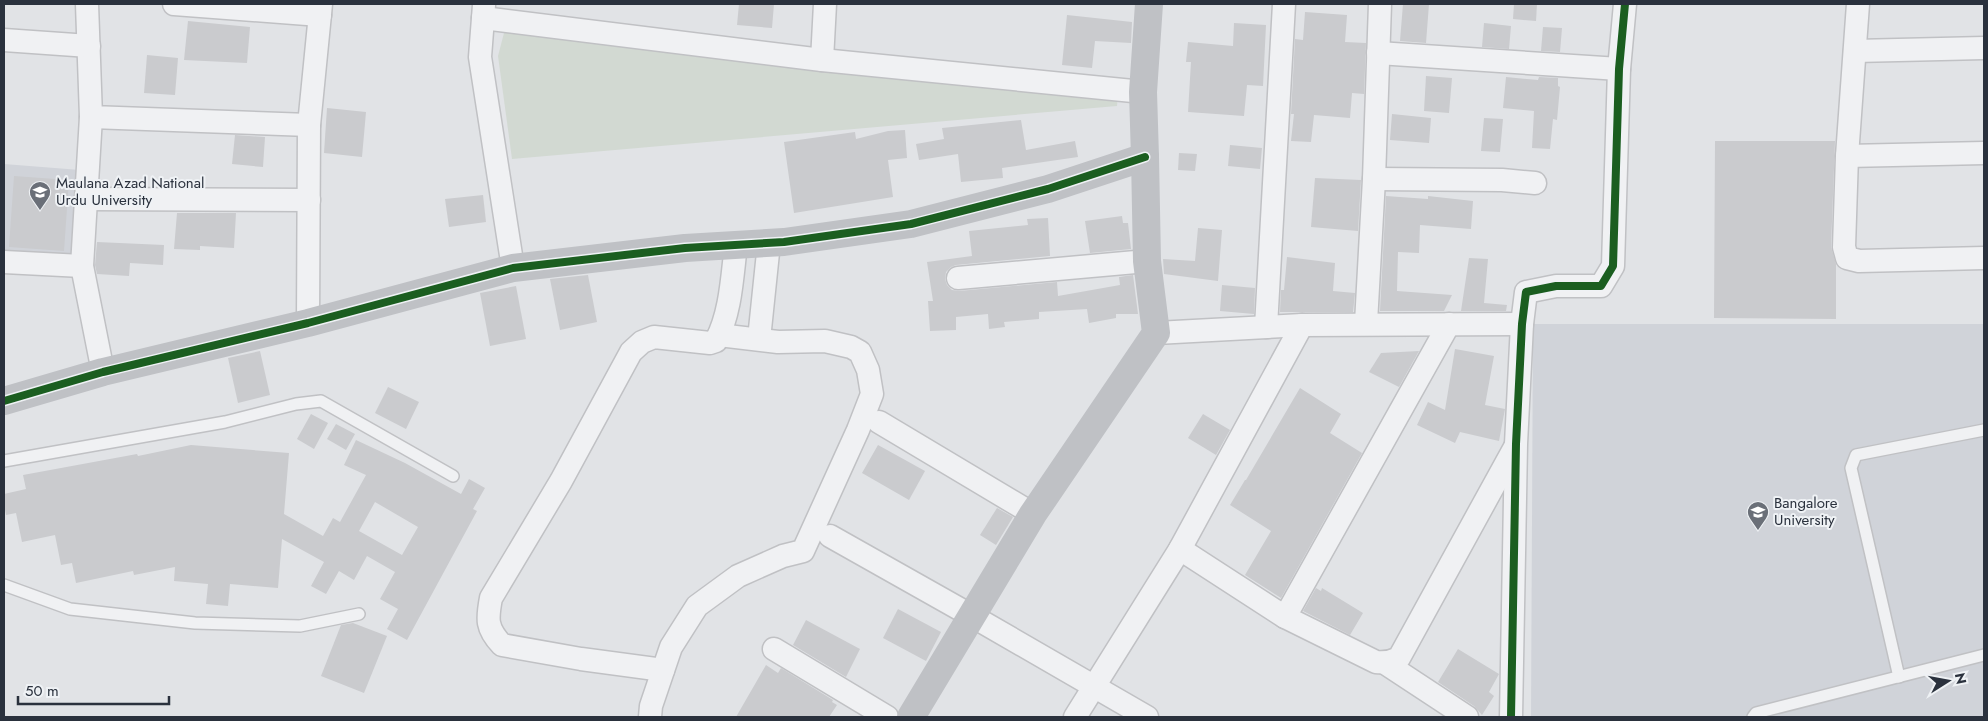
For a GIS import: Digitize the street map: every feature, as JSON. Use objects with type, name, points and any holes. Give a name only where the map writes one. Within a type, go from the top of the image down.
[{"type":"street","points":[[87,4],[91,118],[82,266],[103,372]]},
{"type":"street","points":[[174,4],[320,9],[309,125],[308,324]]},
{"type":"street","points":[[822,60],[826,4]]},
{"type":"street","points":[[911,717],[1033,514],[1156,333],[1147,262],[1145,157],[1144,92],[1150,4]]},
{"type":"street","points":[[1266,327],[1284,4]]},
{"type":"street","points":[[1366,323],[1374,179],[1380,4]]},
{"type":"street","points":[[1511,717],[1516,444],[1522,324],[1526,292],[1556,286],[1600,286],[1613,266],[1619,69],[1625,4]]},
{"type":"street","points":[[1858,4],[1847,156],[1844,247],[1847,258],[1858,261],[1984,258]]},
{"type":"street","points":[[513,268],[480,57],[483,11],[822,60],[1144,92]]},
{"type":"street","points":[[4,40],[89,46]]},
{"type":"street","points":[[1855,51],[1984,48]]},
{"type":"street","points":[[1378,54],[1619,69]]},
{"type":"street","points":[[91,118],[309,125]]},
{"type":"street","points":[[1847,156],[1984,153]]},
{"type":"street","points":[[4,401],[103,372],[308,324],[513,268],[685,248],[769,243],[911,224],[1048,189],[1145,157]]},
{"type":"street","points":[[1374,179],[1502,180],[1535,183]]},
{"type":"street","points":[[86,198],[309,200]]},
{"type":"street","points":[[758,339],[769,243]]},
{"type":"street","points":[[663,670],[581,659],[502,645],[496,638],[487,620],[491,598],[561,481],[630,352],[642,342],[654,337],[710,343],[716,341],[730,297],[736,245]]},
{"type":"street","points":[[4,262],[82,266]]},
{"type":"street","points":[[958,278],[1147,262]]},
{"type":"street","points":[[1156,333],[1366,323],[1522,324]]},
{"type":"street","points":[[1285,617],[1449,324]]},
{"type":"street","points":[[1076,717],[1180,549],[1302,325]]},
{"type":"street","points":[[650,717],[651,706],[671,647],[697,606],[738,576],[783,556],[803,550],[872,394],[868,370],[860,352],[851,347],[824,340],[778,342],[719,335]]},
{"type":"street","points":[[879,422],[1033,514]]},
{"type":"street","points":[[1180,549],[1285,617],[1376,662],[1385,663],[1399,658],[1516,444]]},
{"type":"street","points":[[830,536],[1147,717]]},
{"type":"street","points":[[774,649],[886,717]]},
{"type":"street","points":[[1385,663],[1467,717]]},
{"type":"lane","points":[[4,462],[224,422],[296,404],[321,401],[453,476]]},
{"type":"lane","points":[[1899,678],[1851,468],[1856,455],[1984,430]]},
{"type":"lane","points":[[4,585],[70,609],[195,623],[300,626],[360,614]]},
{"type":"lane","points":[[1753,717],[1756,712],[1899,678],[1984,655]]},
{"type":"shaded area","points":[[510,10],[1118,94],[1117,106],[512,159],[498,56]]},
{"type":"shaded area","name":"Maulana Azad National Urdu University","points":[[4,164],[80,170],[74,258],[4,252]]},
{"type":"shaded area","name":"Bangalore University","points":[[1533,324],[1984,324],[1984,717],[1531,717]]},
{"type":"building","points":[[739,4],[774,4],[772,28],[737,25]]},
{"type":"building","points":[[1403,4],[1429,4],[1426,43],[1400,41]]},
{"type":"building","points":[[1514,4],[1537,4],[1536,21],[1513,19]]},
{"type":"building","points":[[1305,12],[1347,15],[1345,42],[1366,43],[1364,94],[1352,93],[1350,118],[1314,115],[1311,142],[1291,141],[1294,114],[1291,114],[1295,39],[1303,40]]},
{"type":"building","points":[[1067,15],[1132,22],[1131,43],[1095,41],[1092,68],[1062,65]]},
{"type":"building","points":[[188,21],[250,27],[247,63],[184,60]]},
{"type":"building","points":[[1234,23],[1266,25],[1263,86],[1247,85],[1244,116],[1188,112],[1191,62],[1186,62],[1188,42],[1233,46]]},
{"type":"building","points":[[1484,23],[1511,26],[1509,49],[1482,47]]},
{"type":"building","points":[[1543,27],[1562,28],[1560,52],[1541,51]]},
{"type":"building","points":[[147,55],[178,58],[175,95],[144,93]]},
{"type":"building","points":[[1426,76],[1452,78],[1449,113],[1424,111]]},
{"type":"building","points":[[1506,77],[1538,80],[1539,77],[1558,78],[1558,86],[1560,87],[1557,120],[1553,119],[1550,149],[1532,148],[1534,111],[1503,108]]},
{"type":"building","points":[[327,108],[366,112],[362,157],[324,153]]},
{"type":"building","points":[[1392,114],[1431,118],[1429,143],[1390,140]]},
{"type":"building","points":[[1484,118],[1503,119],[1500,152],[1481,151]]},
{"type":"building","points":[[1021,120],[1026,150],[1075,141],[1078,157],[1002,168],[1003,178],[961,182],[958,154],[919,160],[916,144],[944,139],[942,128]]},
{"type":"building","points":[[905,130],[907,158],[888,160],[893,197],[794,213],[784,142],[855,132],[856,139],[888,131]]},
{"type":"building","points":[[235,135],[265,137],[263,167],[232,164]]},
{"type":"building","points":[[1715,141],[1835,141],[1831,247],[1836,264],[1836,319],[1714,318]]},
{"type":"building","points":[[1230,145],[1262,148],[1260,169],[1228,166]]},
{"type":"building","points":[[1179,153],[1197,154],[1195,171],[1178,170]]},
{"type":"building","name":"Maulana Azad National Urdu University","points":[[14,176],[69,180],[64,251],[9,247]]},
{"type":"building","points":[[1315,178],[1361,180],[1358,231],[1311,227]]},
{"type":"building","points":[[483,195],[486,222],[449,227],[445,199]]},
{"type":"building","points":[[1386,196],[1428,199],[1428,196],[1473,201],[1471,229],[1420,225],[1419,253],[1398,252],[1397,291],[1452,295],[1444,311],[1380,311]]},
{"type":"building","points":[[177,213],[236,213],[234,248],[200,246],[200,250],[174,249]]},
{"type":"building","points":[[1122,216],[1123,223],[1128,223],[1131,249],[1090,253],[1085,221]]},
{"type":"building","points":[[1048,218],[1050,256],[956,265],[946,272],[945,279],[947,285],[952,290],[959,291],[1057,282],[1058,296],[1120,285],[1119,277],[1133,275],[1138,314],[1116,314],[1116,318],[1089,323],[1087,309],[1039,312],[1039,319],[1004,322],[1005,327],[989,329],[988,314],[956,317],[956,330],[930,331],[928,301],[933,301],[927,262],[972,256],[969,231],[1028,225],[1027,219]]},
{"type":"building","points":[[1198,228],[1222,230],[1218,281],[1164,274],[1163,259],[1195,261]]},
{"type":"building","points":[[97,242],[164,245],[163,265],[130,263],[129,276],[97,274],[95,265]]},
{"type":"building","points":[[1287,257],[1335,263],[1333,291],[1355,293],[1353,312],[1280,312],[1281,290],[1284,290]]},
{"type":"building","points":[[1469,258],[1488,259],[1484,303],[1507,305],[1506,311],[1461,311]]},
{"type":"building","points":[[588,275],[597,322],[560,330],[550,279]]},
{"type":"building","points":[[1222,285],[1255,288],[1254,314],[1220,311]]},
{"type":"building","points":[[516,286],[526,339],[490,346],[480,293]]},
{"type":"building","points":[[1455,349],[1494,356],[1485,405],[1505,409],[1499,441],[1460,432],[1455,443],[1417,425],[1428,402],[1445,410]]},
{"type":"building","points":[[260,351],[270,395],[238,403],[228,358]]},
{"type":"building","points":[[1419,351],[1399,387],[1369,372],[1381,353]]},
{"type":"building","points":[[388,387],[419,402],[406,429],[375,413]]},
{"type":"building","points":[[1300,388],[1341,414],[1330,433],[1362,453],[1281,598],[1245,575],[1271,531],[1230,505]]},
{"type":"building","points":[[311,414],[328,423],[314,449],[297,439]]},
{"type":"building","points":[[1203,414],[1230,430],[1216,455],[1188,438]]},
{"type":"building","points":[[336,424],[355,434],[346,450],[327,439]]},
{"type":"building","points":[[356,440],[405,463],[461,494],[469,479],[485,488],[473,509],[477,511],[407,640],[387,629],[398,609],[380,599],[395,572],[367,556],[354,580],[339,571],[326,594],[311,586],[324,562],[282,539],[278,588],[230,584],[228,606],[206,604],[208,584],[174,581],[175,567],[134,575],[133,571],[76,583],[72,563],[61,565],[55,535],[22,542],[16,513],[6,515],[4,504],[4,494],[26,489],[23,475],[137,454],[138,456],[191,445],[289,453],[284,514],[323,536],[333,518],[340,522],[366,475],[344,465]],"holes":[[[375,502],[418,527],[402,555],[359,531]]]},
{"type":"building","points":[[878,445],[925,471],[909,500],[862,473]]},
{"type":"building","points":[[997,508],[1013,517],[996,545],[980,535]]},
{"type":"building","points":[[1316,588],[1321,591],[1322,588],[1363,613],[1350,635],[1303,611]]},
{"type":"building","points":[[898,609],[941,632],[926,661],[883,638]]},
{"type":"building","points":[[806,620],[860,649],[846,677],[793,645]]},
{"type":"building","points":[[353,623],[387,636],[364,693],[321,676],[341,625]]},
{"type":"building","points":[[1458,649],[1499,674],[1489,692],[1494,696],[1482,715],[1474,706],[1438,682]]},
{"type":"building","points":[[766,665],[778,673],[781,668],[833,700],[832,702],[837,705],[829,717],[736,717]]},
{"type":"cycle path","points":[[1511,717],[1516,444],[1522,324],[1526,292],[1556,286],[1601,286],[1613,266],[1619,69],[1625,4]]},
{"type":"cycle path","points":[[4,401],[103,372],[308,323],[513,268],[685,248],[784,242],[911,224],[1048,189],[1145,157]]},
{"type":"place","name":"Maulana Azad National Urdu University","points":[[40,211]]},
{"type":"place","name":"Bangalore University","points":[[1758,531]]}]
